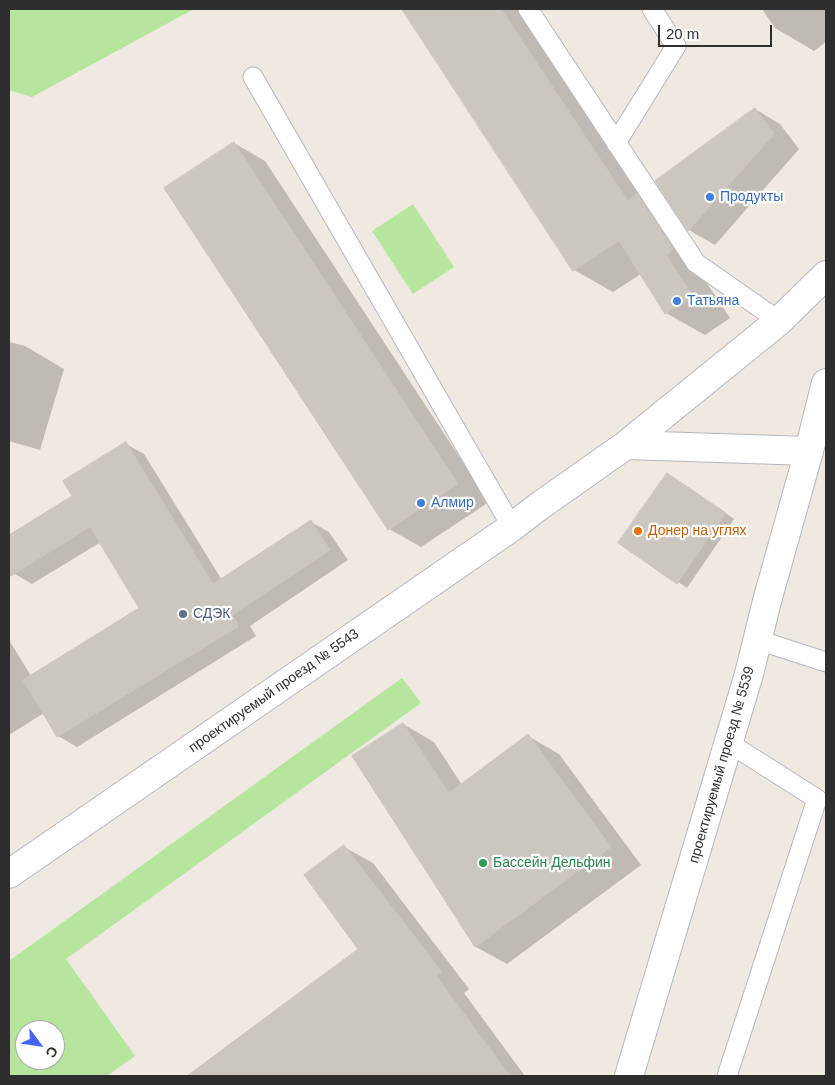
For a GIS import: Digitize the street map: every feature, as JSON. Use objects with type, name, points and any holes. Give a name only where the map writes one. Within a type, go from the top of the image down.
[{"type":"street","name":"проектируемый проезд № 5543","points":[[9,874],[512,527],[626,445],[779,320],[826,275]]},
{"type":"street","name":"проектируемый проезд № 5539","points":[[629,1076],[729,743],[810,452],[826,383]]},
{"type":"street","points":[[626,445],[810,452]]},
{"type":"lane","points":[[528,9],[696,263],[779,320]]},
{"type":"lane","points":[[616,142],[676,46],[652,9]]},
{"type":"lane","points":[[253,77],[512,527]]},
{"type":"lane","points":[[758,640],[826,662]]},
{"type":"lane","points":[[727,1076],[818,799],[729,743]]},
{"type":"green space","points":[[9,9],[194,9],[32,97],[9,90]]},
{"type":"green space","points":[[413,204],[454,267],[413,294],[372,231]]},
{"type":"green space","points":[[402,678],[421,703],[66,959],[135,1056],[107,1076],[9,1076],[9,961]]},
{"type":"building","points":[[402,9],[501,9],[628,201],[637,194],[673,249],[667,256],[693,296],[665,314],[619,241],[573,271]]},
{"type":"building","points":[[755,108],[774,134],[688,231],[655,181]]},
{"type":"building","points":[[234,142],[458,484],[388,530],[164,188]]},
{"type":"building","points":[[126,442],[213,584],[311,520],[330,550],[232,615],[239,626],[57,737],[23,680],[139,608],[90,527],[9,577],[9,535],[72,496],[63,481]]},
{"type":"building","points":[[667,473],[726,513],[677,584],[618,543]]},
{"type":"building","points":[[403,723],[449,793],[528,734],[611,847],[475,947],[352,756]]},
{"type":"building","points":[[344,845],[442,972],[436,976],[510,1076],[187,1076],[358,949],[304,875]]},
{"type":"place","name":"Продукты","points":[[710,197]]},
{"type":"place","name":"Татьяна","points":[[677,301]]},
{"type":"place","name":"Алмир","points":[[421,503]]},
{"type":"place","name":"Донер на углях","points":[[638,531]]},
{"type":"place","name":"СДЭК","points":[[183,614]]},
{"type":"place","name":"Бассейн Дельфин","points":[[483,863]]}]
